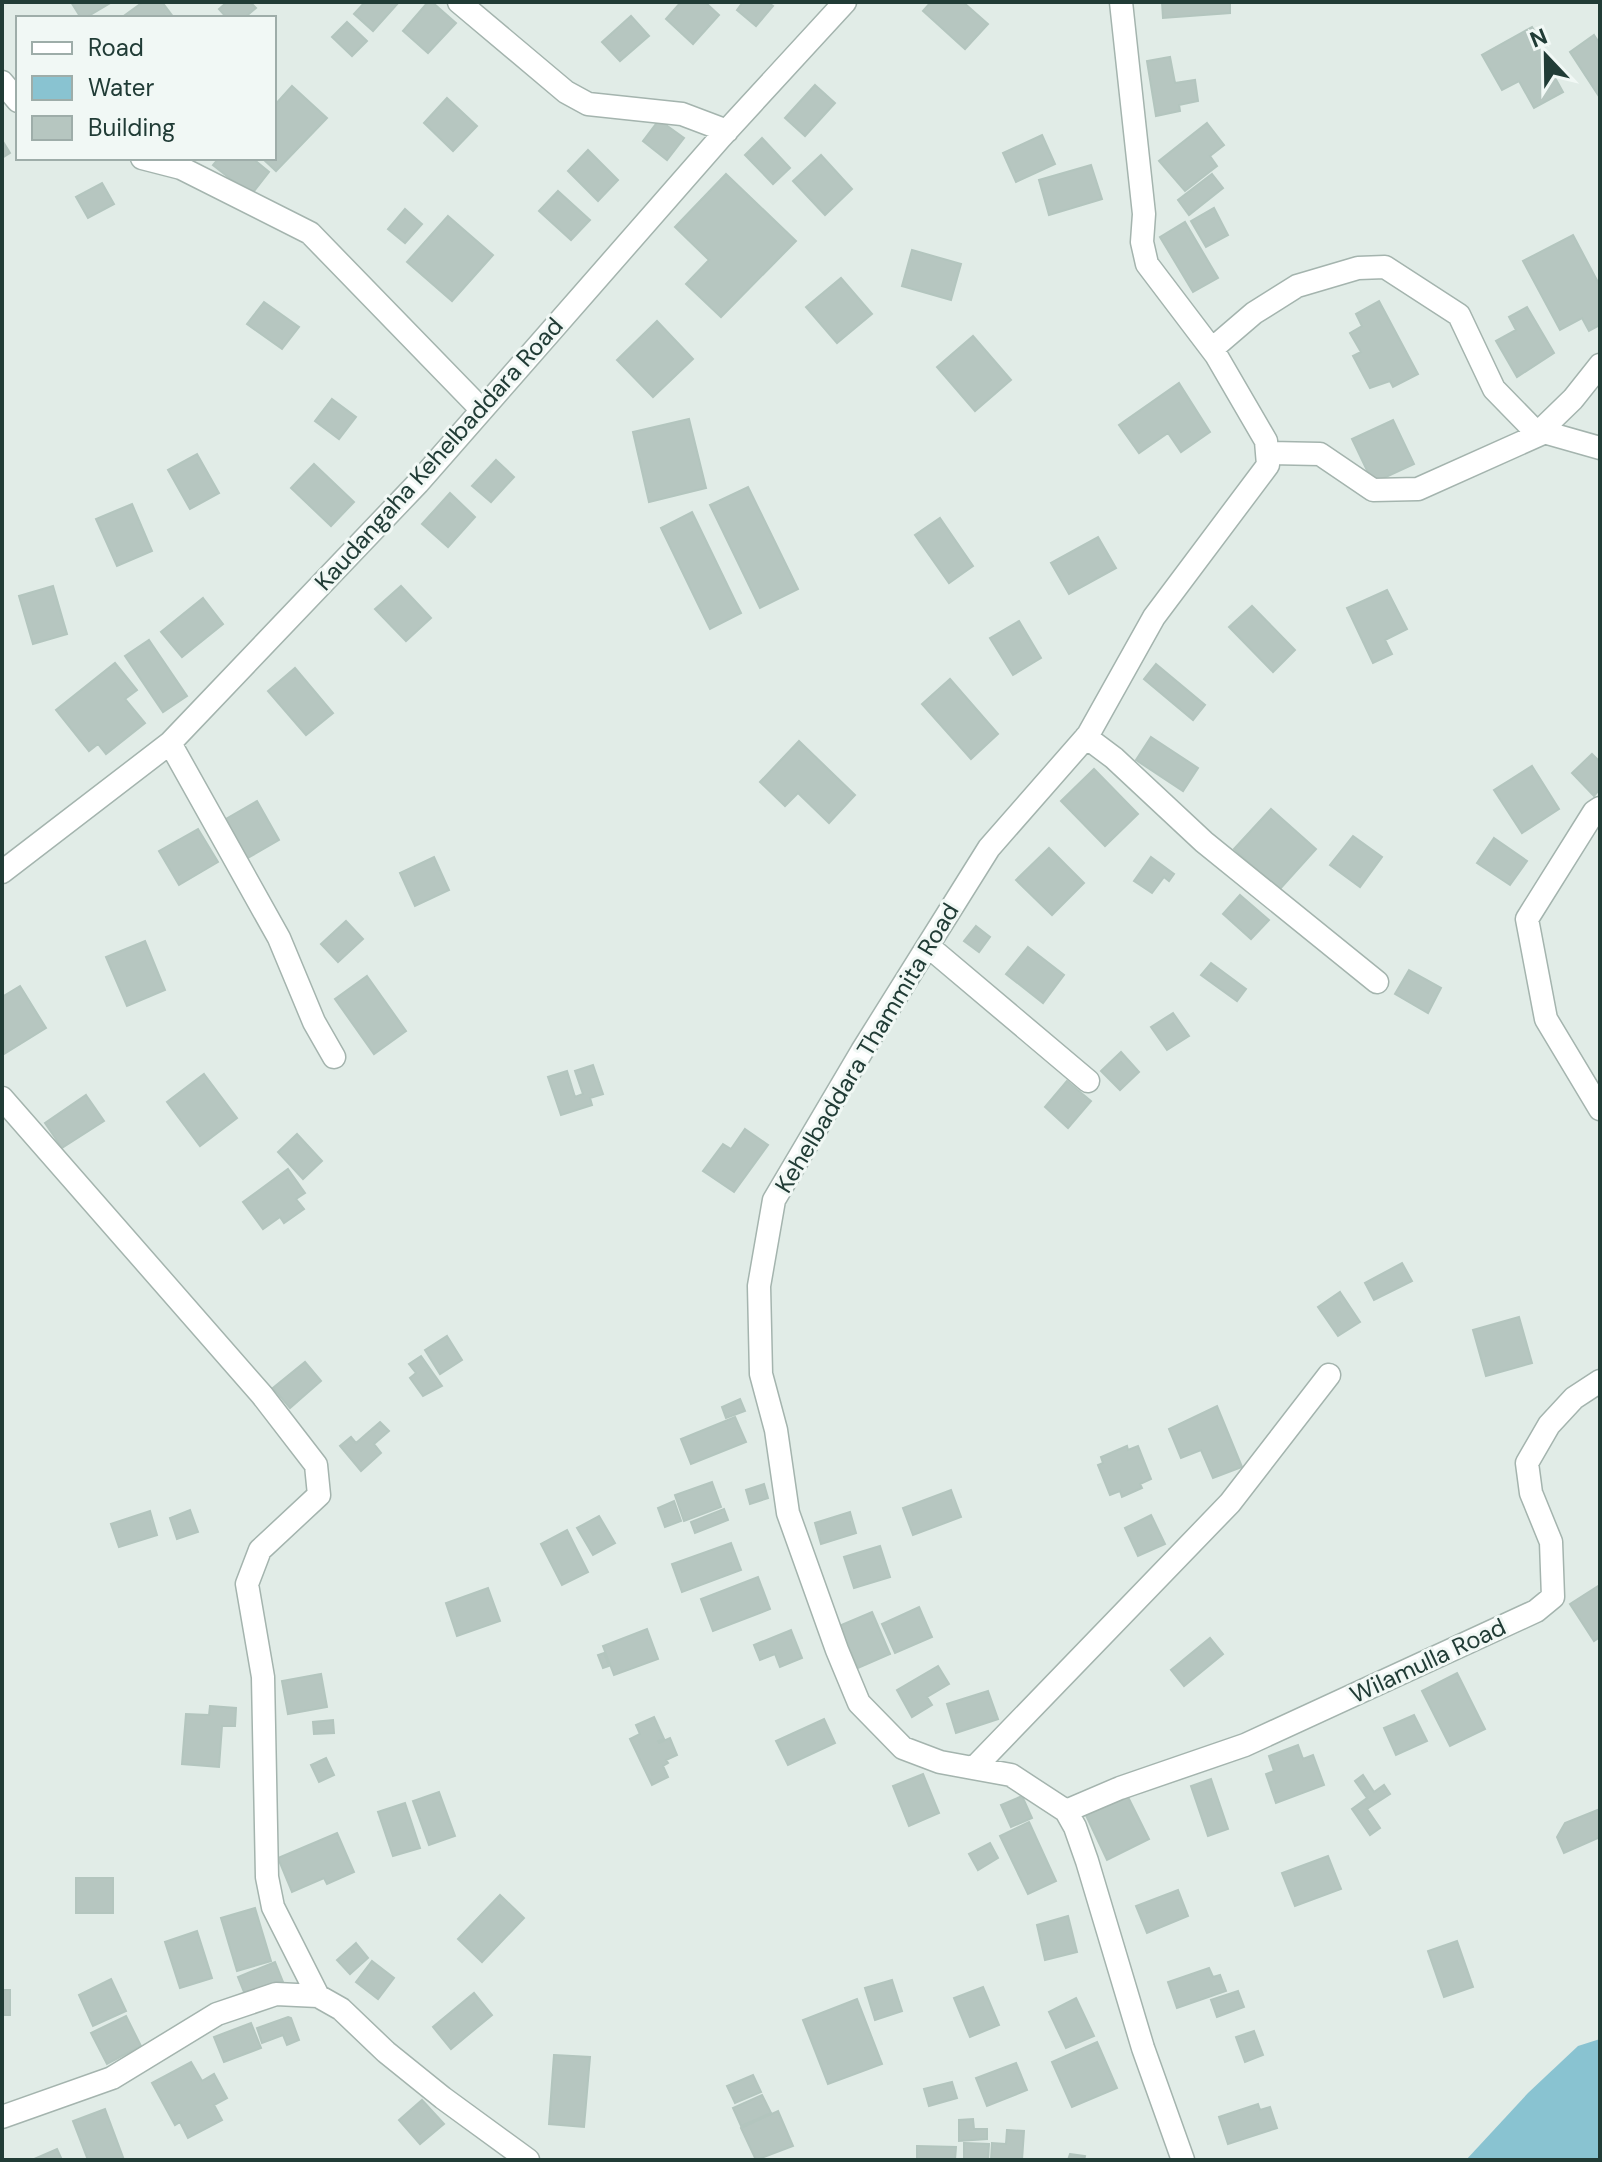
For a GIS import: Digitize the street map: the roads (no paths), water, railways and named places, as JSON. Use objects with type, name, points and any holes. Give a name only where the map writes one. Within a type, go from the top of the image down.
[{"type":"street","points":[[459,2],[566,92],[588,104],[682,114],[727,131]]},
{"type":"street","name":"Kaudangaha Kehelbaddara Road","points":[[2,872],[170,743],[418,483],[727,131],[845,2]]},
{"type":"street","points":[[1121,2],[1144,214],[1142,242],[1147,264],[1212,349],[1266,441],[1267,453],[1320,454],[1373,490],[1418,489],[1541,432],[1600,365]]},
{"type":"street","points":[[2,82],[16,99]]},
{"type":"street","points":[[150,160],[181,168],[310,233],[482,410]]},
{"type":"street","points":[[1212,349],[1254,313],[1297,286],[1358,268],[1385,267],[1459,315],[1494,389],[1533,429],[1600,448]]},
{"type":"street","name":"Kehelbaddara Thammita Road","points":[[1066,1811],[1011,1775],[940,1762],[903,1748],[859,1703],[831,1636],[788,1513],[776,1430],[761,1374],[759,1286],[774,1200],[928,946],[989,848],[1086,737],[1154,617],[1268,465],[1267,453]]},
{"type":"street","points":[[1086,737],[1114,758],[1204,842],[1377,982]]},
{"type":"street","points":[[170,743],[279,938],[314,1022],[334,1057]]},
{"type":"street","points":[[1600,808],[1594,812],[1527,919],[1546,1019],[1600,1109]]},
{"type":"street","points":[[928,946],[1088,1081]]},
{"type":"street","points":[[2,1098],[262,1395],[316,1465],[319,1495],[260,1550],[247,1584],[263,1677],[267,1877],[273,1907],[318,1996]]},
{"type":"street","points":[[974,1768],[1230,1503],[1329,1375]]},
{"type":"street","name":"Wilamulla Road","points":[[1066,1811],[1120,1788],[1245,1745],[1536,1611],[1553,1597],[1551,1542],[1531,1493],[1527,1463],[1549,1425],[1574,1398],[1600,1381]]},
{"type":"street","points":[[1066,1811],[1083,1850],[1143,2048],[1183,2160]]},
{"type":"street","points":[[2,2117],[112,2078],[217,2014],[276,1994],[318,1996],[341,2009],[386,2052],[528,2160]]},
{"type":"water","points":[[1600,2039],[1600,2160],[1466,2160],[1528,2093],[1578,2046]]}]
